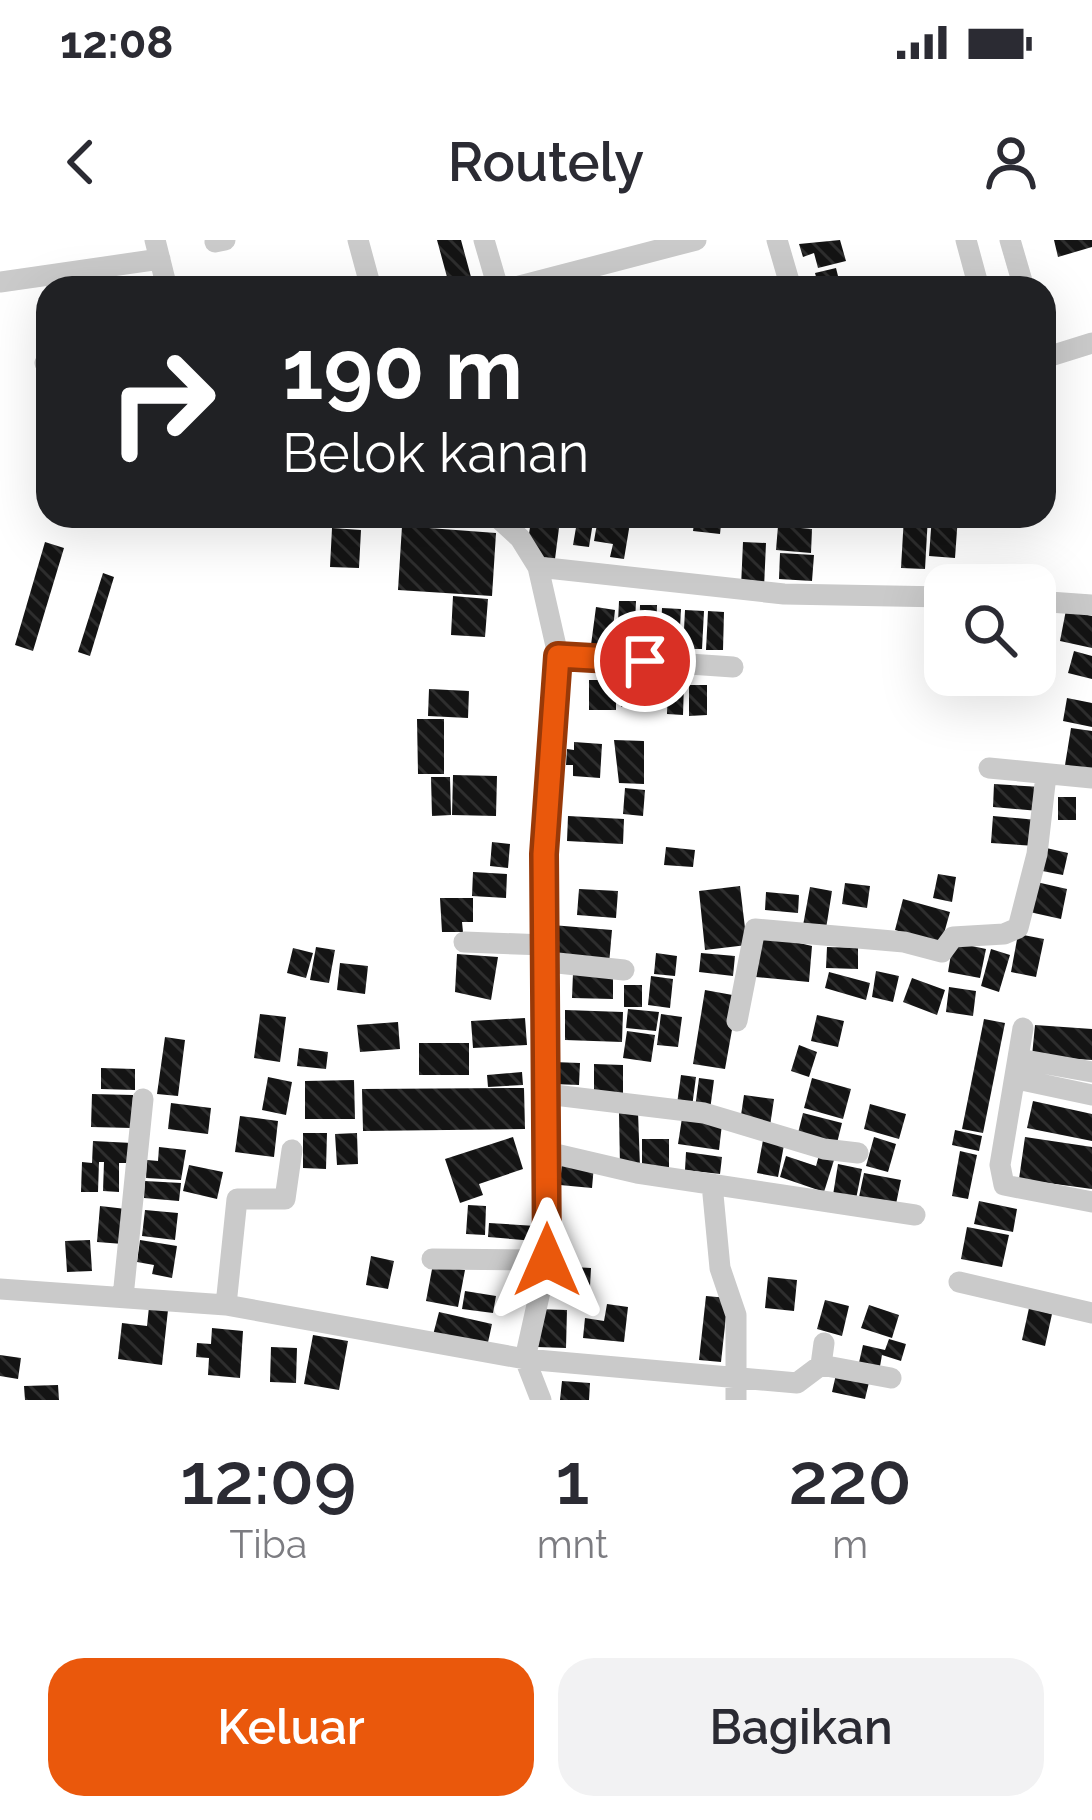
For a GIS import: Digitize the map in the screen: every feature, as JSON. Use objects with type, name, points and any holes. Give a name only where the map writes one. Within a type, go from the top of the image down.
[{"type":"street","points":[[358,240],[368,276]]},
{"type":"street","points":[[484,240],[494,276]]},
{"type":"street","points":[[558,276],[696,240]]},
{"type":"street","points":[[777,240],[788,276]]},
{"type":"street","points":[[966,240],[976,276]]},
{"type":"street","points":[[1010,240],[1020,276]]},
{"type":"street","points":[[0,282],[158,250]]},
{"type":"street","points":[[1056,354],[1092,343]]},
{"type":"street","points":[[509,528],[538,567],[558,656],[544,854],[547,1260],[525,1359],[541,1400]]},
{"type":"street","points":[[538,567],[784,594],[924,597]]},
{"type":"street","points":[[1056,602],[1092,605]]},
{"type":"street","points":[[558,656],[733,667]]},
{"type":"street","points":[[988,769],[1092,778]]},
{"type":"street","points":[[737,1021],[755,929],[904,943],[942,952],[953,937],[1004,934],[1018,928],[1037,854],[1046,775]]},
{"type":"street","points":[[464,942],[624,970]]},
{"type":"street","points":[[1023,1028],[1000,1165],[1004,1185],[1092,1202]]},
{"type":"street","points":[[1018,1069],[1092,1072]]},
{"type":"street","points":[[1018,1069],[1092,1095]]},
{"type":"street","points":[[546,1094],[704,1113],[824,1149],[858,1153]]},
{"type":"street","points":[[123,1297],[143,1099]]},
{"type":"street","points":[[226,1304],[238,1199],[285,1199],[292,1150]]},
{"type":"street","points":[[547,1153],[915,1215]]},
{"type":"street","points":[[712,1184],[720,1268],[736,1315],[736,1389]]},
{"type":"street","points":[[432,1259],[547,1260]]},
{"type":"street","points":[[959,1282],[1092,1313]]},
{"type":"street","points":[[0,1288],[226,1304],[525,1359],[736,1389],[796,1383],[823,1354],[891,1378]]},
{"type":"building","points":[[437,240],[461,240],[471,276],[447,276]]},
{"type":"building","points":[[840,240],[846,261],[818,268],[814,253],[803,257],[799,244]]},
{"type":"building","points":[[1054,240],[1092,240],[1092,247],[1058,257]]},
{"type":"building","points":[[836,268],[838,276],[816,276]]},
{"type":"building","points":[[332,528],[361,530],[359,568],[330,567]]},
{"type":"building","points":[[402,528],[496,533],[492,596],[398,590]]},
{"type":"building","points":[[530,528],[559,528],[555,559],[532,556],[527,548]]},
{"type":"building","points":[[576,528],[592,528],[589,547],[573,545]]},
{"type":"building","points":[[596,528],[629,528],[624,559],[610,557],[613,544],[594,541]]},
{"type":"building","points":[[693,528],[721,528],[720,534]]},
{"type":"building","points":[[778,528],[812,529],[811,553],[776,550]]},
{"type":"building","points":[[903,528],[927,528],[924,569],[901,568]]},
{"type":"building","points":[[931,528],[957,528],[955,558],[929,556]]},
{"type":"building","points":[[45,542],[64,548],[33,651],[15,645]]},
{"type":"building","points":[[743,542],[766,543],[764,588],[741,587]]},
{"type":"building","points":[[780,553],[814,555],[812,581],[779,579]]},
{"type":"building","points":[[103,573],[114,577],[90,656],[78,652]]},
{"type":"building","points":[[453,596],[488,599],[485,637],[451,635]]},
{"type":"building","points":[[619,601],[636,601],[634,645],[617,644]]},
{"type":"building","points":[[640,605],[657,605],[656,648],[639,648]]},
{"type":"building","points":[[596,607],[615,610],[611,647],[591,645]]},
{"type":"building","points":[[662,608],[681,609],[679,647],[660,646]]},
{"type":"building","points":[[685,610],[704,611],[702,649],[683,649]]},
{"type":"building","points":[[1066,610],[1092,616],[1092,648],[1060,641]]},
{"type":"building","points":[[708,611],[724,612],[723,650],[706,650]]},
{"type":"building","points":[[1074,651],[1092,656],[1092,679],[1068,673]]},
{"type":"building","points":[[637,679],[639,706],[621,707],[620,680]]},
{"type":"building","points":[[642,679],[661,679],[662,706],[643,706]]},
{"type":"building","points":[[589,680],[616,680],[616,710],[589,710]]},
{"type":"building","points":[[668,682],[684,683],[683,715],[667,714]]},
{"type":"building","points":[[689,685],[707,685],[707,715],[689,716]]},
{"type":"building","points":[[429,689],[469,691],[468,718],[428,716]]},
{"type":"building","points":[[1067,698],[1092,703],[1092,727],[1063,721]]},
{"type":"building","points":[[417,719],[444,719],[444,774],[418,774]]},
{"type":"building","points":[[1071,728],[1092,731],[1092,770],[1065,765]]},
{"type":"building","points":[[614,740],[644,741],[644,784],[619,783]]},
{"type":"building","points":[[574,742],[602,744],[600,778],[573,776],[573,765],[566,765],[567,749],[574,750]]},
{"type":"building","points":[[453,775],[497,776],[496,816],[452,815]]},
{"type":"building","points":[[431,777],[450,777],[451,815],[432,816]]},
{"type":"building","points":[[994,784],[1041,787],[1039,811],[993,807]]},
{"type":"building","points":[[625,788],[645,790],[643,816],[623,814]]},
{"type":"building","points":[[1058,797],[1076,797],[1076,820],[1058,820]]},
{"type":"building","points":[[568,816],[624,819],[623,844],[567,841]]},
{"type":"building","points":[[993,816],[1037,820],[1036,846],[991,843]]},
{"type":"building","points":[[492,842],[510,844],[508,868],[490,866]]},
{"type":"building","points":[[666,847],[695,850],[693,867],[664,865]]},
{"type":"building","points":[[1042,847],[1068,853],[1063,875],[1037,870]]},
{"type":"building","points":[[473,872],[507,874],[506,898],[472,896]]},
{"type":"building","points":[[938,874],[956,877],[952,902],[933,898]]},
{"type":"building","points":[[1032,881],[1067,889],[1061,919],[1025,911]]},
{"type":"building","points":[[845,883],[870,886],[867,908],[842,904]]},
{"type":"building","points":[[740,886],[747,945],[705,950],[699,891]]},
{"type":"building","points":[[810,887],[832,891],[825,935],[802,931]]},
{"type":"building","points":[[579,889],[618,891],[616,918],[577,915]]},
{"type":"building","points":[[766,892],[799,895],[798,913],[765,910]]},
{"type":"building","points":[[440,898],[473,898],[473,922],[462,922],[463,932],[442,932]]},
{"type":"building","points":[[903,899],[950,912],[941,944],[895,930]]},
{"type":"building","points":[[552,925],[612,930],[609,964],[549,958]]},
{"type":"building","points":[[761,934],[812,946],[809,982],[756,977]]},
{"type":"building","points":[[1018,934],[1044,939],[1036,977],[1011,972]]},
{"type":"building","points":[[953,942],[986,949],[980,978],[948,972]]},
{"type":"building","points":[[316,947],[335,950],[329,983],[310,980]]},
{"type":"building","points":[[827,947],[858,948],[858,969],[826,968]]},
{"type":"building","points":[[293,948],[313,953],[306,978],[287,973]]},
{"type":"building","points":[[991,949],[1010,955],[999,992],[981,986]]},
{"type":"building","points":[[656,953],[677,956],[675,976],[654,974]]},
{"type":"building","points":[[701,953],[735,956],[733,976],[699,972]]},
{"type":"building","points":[[457,954],[498,957],[491,1000],[455,992]]},
{"type":"building","points":[[340,963],[368,966],[365,994],[337,990]]},
{"type":"building","points":[[876,971],[899,976],[893,1002],[872,997]]},
{"type":"building","points":[[829,972],[870,983],[866,1000],[825,988]]},
{"type":"building","points":[[573,973],[613,975],[613,999],[572,998]]},
{"type":"building","points":[[651,976],[673,979],[670,1008],[648,1005]]},
{"type":"building","points":[[912,978],[945,990],[937,1015],[903,1002]]},
{"type":"building","points":[[624,985],[642,985],[642,1007],[624,1007]]},
{"type":"building","points":[[949,987],[976,991],[973,1016],[946,1012]]},
{"type":"building","points":[[705,990],[738,996],[725,1069],[693,1064]]},
{"type":"building","points":[[628,1009],[659,1012],[656,1031],[626,1028]]},
{"type":"building","points":[[565,1010],[623,1012],[622,1042],[565,1040]]},
{"type":"building","points":[[260,1014],[286,1017],[280,1062],[254,1058]]},
{"type":"building","points":[[661,1014],[682,1017],[678,1047],[657,1045]]},
{"type":"building","points":[[817,1015],[844,1021],[838,1047],[811,1041]]},
{"type":"building","points":[[525,1018],[527,1045],[473,1048],[471,1021]]},
{"type":"building","points":[[984,1019],[1005,1023],[983,1133],[962,1129]]},
{"type":"building","points":[[398,1022],[400,1049],[360,1052],[357,1025]]},
{"type":"building","points":[[1035,1025],[1092,1029],[1092,1060],[1032,1056]]},
{"type":"building","points":[[627,1031],[655,1035],[651,1062],[623,1058]]},
{"type":"building","points":[[165,1037],[185,1040],[178,1096],[157,1094]]},
{"type":"building","points":[[419,1043],[469,1043],[469,1075],[419,1075]]},
{"type":"building","points":[[799,1045],[817,1052],[809,1077],[791,1071]]},
{"type":"building","points":[[299,1048],[328,1052],[326,1069],[297,1066]]},
{"type":"building","points":[[553,1062],[580,1063],[579,1085],[553,1084]]},
{"type":"building","points":[[594,1064],[623,1065],[623,1096],[594,1096]]},
{"type":"building","points":[[101,1068],[135,1069],[135,1090],[101,1089]]},
{"type":"building","points":[[522,1072],[523,1085],[488,1087],[487,1075]]},
{"type":"building","points":[[681,1075],[696,1077],[692,1107],[677,1104]]},
{"type":"building","points":[[268,1077],[292,1082],[286,1115],[262,1110]]},
{"type":"building","points":[[699,1078],[714,1080],[710,1110],[695,1108]]},
{"type":"building","points":[[812,1078],[851,1089],[843,1119],[804,1108]]},
{"type":"building","points":[[354,1080],[355,1119],[305,1119],[305,1081]]},
{"type":"building","points":[[524,1088],[525,1129],[363,1131],[362,1089]]},
{"type":"building","points":[[92,1094],[133,1095],[132,1128],[91,1127]]},
{"type":"building","points":[[744,1095],[774,1099],[770,1126],[740,1122]]},
{"type":"building","points":[[1033,1101],[1092,1114],[1092,1141],[1027,1128]]},
{"type":"building","points":[[171,1103],[211,1108],[208,1134],[168,1129]]},
{"type":"building","points":[[870,1104],[906,1114],[899,1139],[864,1129]]},
{"type":"building","points":[[638,1112],[640,1167],[620,1167],[619,1113]]},
{"type":"building","points":[[803,1113],[842,1123],[836,1147],[797,1137]]},
{"type":"building","points":[[240,1116],[278,1121],[274,1157],[235,1152]]},
{"type":"building","points":[[682,1118],[722,1124],[719,1150],[678,1144]]},
{"type":"building","points":[[955,1130],[982,1136],[979,1151],[952,1145]]},
{"type":"building","points":[[303,1133],[327,1133],[326,1169],[303,1168]]},
{"type":"building","points":[[357,1133],[358,1164],[337,1165],[335,1134]]},
{"type":"building","points":[[513,1137],[523,1169],[479,1184],[483,1195],[460,1203],[445,1159]]},
{"type":"building","points":[[874,1137],[896,1144],[888,1172],[866,1166]]},
{"type":"building","points":[[1025,1137],[1092,1147],[1092,1189],[1019,1179]]},
{"type":"building","points":[[642,1139],[669,1139],[669,1168],[642,1169]]},
{"type":"building","points":[[763,1140],[784,1145],[778,1177],[757,1173]]},
{"type":"building","points":[[93,1141],[132,1143],[130,1163],[119,1163],[119,1192],[103,1191],[104,1162],[99,1162],[98,1192],[81,1192],[82,1162],[92,1163]]},
{"type":"building","points":[[159,1147],[186,1150],[181,1180],[146,1178],[147,1160],[158,1161]]},
{"type":"building","points":[[960,1151],[977,1155],[968,1199],[952,1196]]},
{"type":"building","points":[[686,1152],[722,1157],[720,1174],[685,1170]]},
{"type":"building","points":[[819,1155],[834,1160],[824,1192],[780,1177],[786,1156],[816,1166]]},
{"type":"building","points":[[562,1162],[594,1165],[592,1188],[560,1185]]},
{"type":"building","points":[[838,1164],[862,1169],[856,1199],[833,1195]]},
{"type":"building","points":[[189,1165],[223,1172],[217,1199],[183,1191]]},
{"type":"building","points":[[864,1173],[901,1180],[896,1204],[859,1197]]},
{"type":"building","points":[[145,1181],[181,1183],[179,1201],[144,1198]]},
{"type":"building","points":[[979,1201],[1017,1209],[1013,1232],[974,1224]]},
{"type":"building","points":[[468,1205],[486,1206],[485,1235],[466,1234]]},
{"type":"building","points":[[100,1206],[126,1209],[123,1244],[97,1242]]},
{"type":"building","points":[[145,1210],[178,1213],[175,1240],[142,1236]]},
{"type":"building","points":[[489,1223],[536,1226],[535,1241],[488,1237]]},
{"type":"building","points":[[967,1227],[1009,1235],[1002,1267],[961,1259]]},
{"type":"building","points":[[90,1240],[92,1271],[67,1272],[65,1241]]},
{"type":"building","points":[[140,1240],[177,1246],[172,1278],[152,1274],[154,1265],[137,1262]]},
{"type":"building","points":[[371,1256],[394,1261],[388,1289],[366,1285]]},
{"type":"building","points":[[433,1264],[465,1270],[458,1307],[426,1301]]},
{"type":"building","points":[[573,1267],[591,1268],[589,1306],[571,1305],[571,1294],[559,1293],[560,1271],[573,1271]]},
{"type":"building","points":[[768,1277],[797,1280],[794,1311],[765,1308]]},
{"type":"building","points":[[465,1291],[496,1296],[493,1313],[462,1309]]},
{"type":"building","points":[[706,1296],[728,1298],[721,1362],[699,1360]]},
{"type":"building","points":[[825,1300],[849,1306],[842,1336],[817,1329]]},
{"type":"building","points":[[607,1304],[628,1307],[624,1342],[583,1338],[585,1318],[604,1321]]},
{"type":"building","points":[[869,1305],[899,1315],[892,1338],[861,1328]]},
{"type":"building","points":[[149,1307],[168,1310],[162,1365],[118,1359],[122,1323],[147,1326]]},
{"type":"building","points":[[1029,1308],[1052,1314],[1045,1346],[1022,1340]]},
{"type":"building","points":[[538,1309],[567,1310],[566,1348],[537,1347]]},
{"type":"building","points":[[439,1312],[492,1324],[487,1347],[433,1335]]},
{"type":"building","points":[[212,1328],[243,1331],[240,1378],[208,1375],[209,1358],[196,1357],[197,1343],[211,1344]]},
{"type":"building","points":[[313,1335],[348,1341],[339,1390],[304,1384]]},
{"type":"building","points":[[889,1339],[906,1344],[901,1361],[882,1355],[879,1372],[858,1367],[863,1345],[885,1350]]},
{"type":"building","points":[[271,1347],[297,1348],[296,1383],[270,1382]]},
{"type":"building","points":[[0,1355],[21,1358],[18,1379],[0,1376]]},
{"type":"building","points":[[837,1370],[870,1378],[865,1399],[832,1392]]},
{"type":"building","points":[[562,1381],[590,1383],[589,1400],[560,1400]]},
{"type":"building","points":[[58,1385],[59,1400],[25,1400],[24,1386]]},
{"type":"route","points":[[547,1260],[544,854],[558,656],[645,661]]}]
